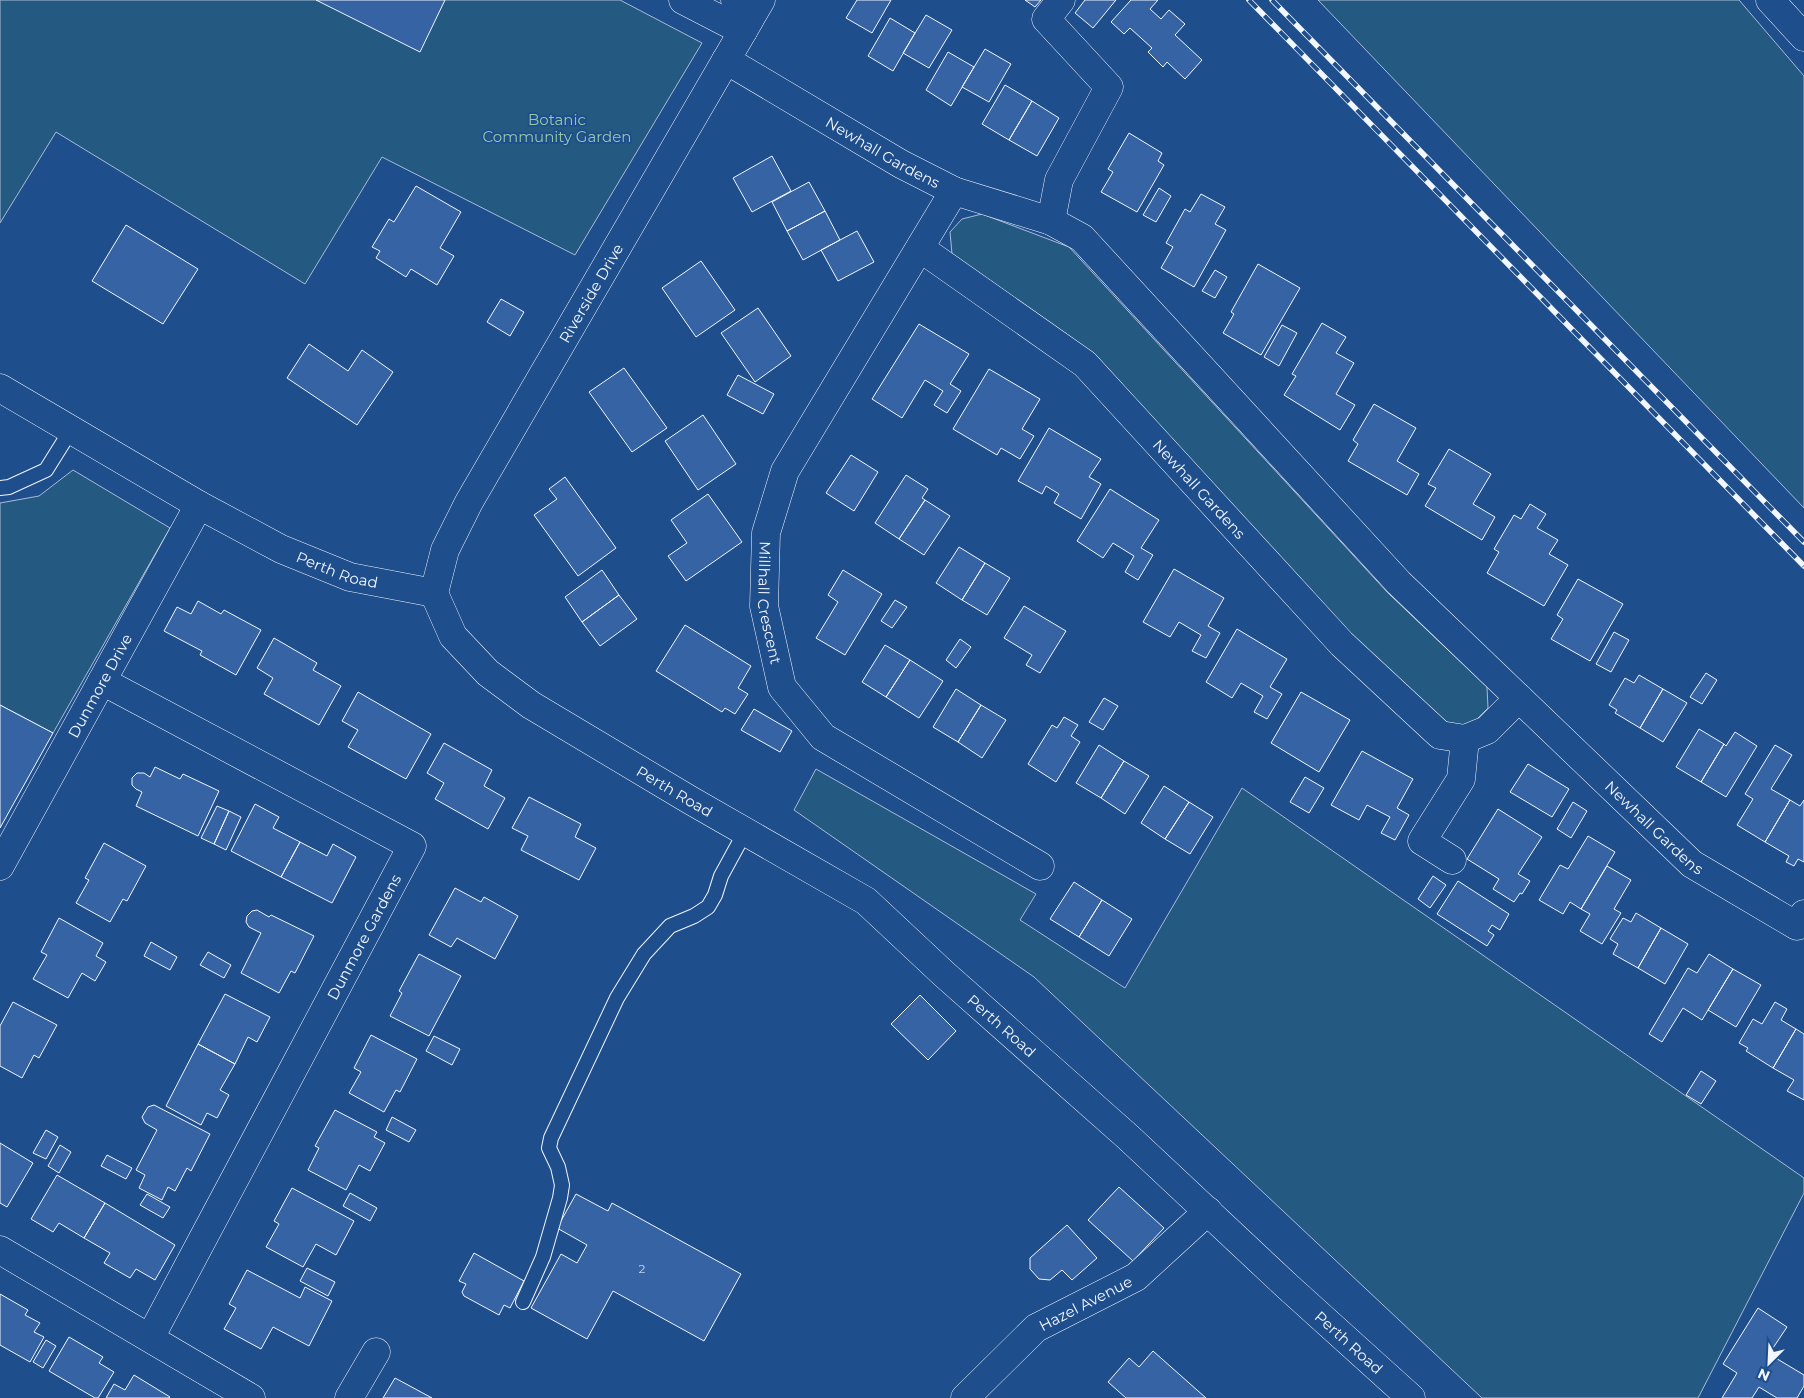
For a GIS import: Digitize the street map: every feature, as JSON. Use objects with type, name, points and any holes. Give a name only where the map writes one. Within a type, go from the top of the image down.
[{"type":"street","points":[[683,0],[743,31]]},
{"type":"street","points":[[735,0],[743,31]]},
{"type":"street","name":"Riverside Drive","points":[[434,593],[445,550],[469,502],[761,0]]},
{"type":"street","points":[[1051,221],[1059,180],[1109,88],[1046,19],[1061,0]]},
{"type":"street","points":[[1770,0],[1804,37]]},
{"type":"street","name":"Newhall Gardens","points":[[726,60],[901,164],[954,191],[1051,221],[1082,238],[1399,583],[1692,864],[1797,926],[1804,914]]},
{"type":"street","name":"Millhall Crescent","points":[[954,191],[785,471],[766,533],[764,606],[782,687],[823,736],[1040,866]]},
{"type":"street","name":"Newhall Gardens","points":[[920,248],[1085,364],[1342,644],[1440,735],[1465,739]]},
{"type":"street","name":"Perth Road","points":[[0,388],[199,505],[281,549],[350,577],[434,593],[453,636],[488,673],[531,705],[745,832],[866,900],[944,974],[1128,1137],[1287,1286],[1411,1398]]},
{"type":"street","name":"Dunmore Drive","points":[[0,866],[199,505]]},
{"type":"street","name":"Dunmore Gardens","points":[[102,681],[412,846],[150,1338]]},
{"type":"street","points":[[1452,860],[1422,841],[1461,779],[1465,739],[1488,730],[1519,698]]},
{"type":"street","name":"Hazel Avenue","points":[[965,1398],[1036,1328],[1136,1277],[1208,1211]]},
{"type":"street","points":[[0,1250],[251,1398]]},
{"type":"street","points":[[349,1398],[376,1352]]},
{"type":"lane","points":[[0,488],[9,487],[46,470],[71,430]]},
{"type":"lane","points":[[523,1302],[542,1257],[560,1198],[562,1185],[558,1167],[549,1148],[551,1138],[617,998],[644,954],[670,926],[694,916],[708,907],[715,895],[721,876],[745,832]]},
{"type":"green space","name":"Botanic Community Garden","points":[[0,0],[620,0],[702,43],[575,255],[382,157],[305,284],[56,132],[0,223]]},
{"type":"green space","points":[[1318,0],[1739,0],[1804,76],[1804,508]]},
{"type":"green space","points":[[982,214],[1069,247],[1388,593],[1487,687],[1488,708],[1470,726],[1445,725],[1351,636],[1094,353],[952,254],[950,232],[962,219]]},
{"type":"green space","points":[[73,470],[170,528],[53,733],[0,705],[0,503],[39,496]]},
{"type":"green space","points":[[816,769],[1036,894],[1020,920],[1125,988],[1242,788],[1804,1178],[1804,1193],[1698,1398],[1482,1398],[1034,977],[794,810]]},
{"type":"building","points":[[316,0],[445,0],[420,52]]},
{"type":"building","points":[[857,0],[891,0],[872,33],[846,18]]},
{"type":"building","points":[[1025,0],[1041,0],[1035,7]]},
{"type":"building","points":[[1085,0],[1116,0],[1093,28],[1075,13]]},
{"type":"building","points":[[1131,0],[1158,0],[1150,9],[1161,19],[1169,10],[1185,24],[1175,35],[1202,60],[1185,79],[1167,62],[1163,67],[1148,52],[1152,48],[1130,28],[1124,34],[1111,22]]},
{"type":"building","points":[[926,15],[952,30],[929,68],[903,53]]},
{"type":"building","points":[[890,18],[915,33],[893,71],[868,56]]},
{"type":"building","points":[[985,49],[1011,64],[989,102],[962,87]]},
{"type":"building","points":[[948,52],[974,67],[951,106],[926,90]]},
{"type":"building","points":[[1005,85],[1032,101],[1009,140],[982,124]]},
{"type":"building","points":[[1032,101],[1059,118],[1037,156],[1009,140]]},
{"type":"building","points":[[1129,133],[1162,153],[1158,161],[1164,165],[1137,212],[1101,192],[1113,172],[1108,169]]},
{"type":"building","points":[[772,156],[791,191],[752,212],[733,178]]},
{"type":"building","points":[[809,182],[825,211],[787,231],[772,202]]},
{"type":"building","points":[[416,186],[461,212],[440,248],[454,256],[437,285],[411,269],[406,277],[376,258],[380,251],[372,247],[389,219],[394,222]]},
{"type":"building","points":[[1159,188],[1171,196],[1156,222],[1143,215]]},
{"type":"building","points":[[1201,194],[1225,207],[1215,224],[1226,230],[1194,287],[1161,268],[1173,247],[1166,243],[1185,209],[1190,212]]},
{"type":"building","points":[[825,211],[840,240],[803,260],[787,231]]},
{"type":"building","points":[[126,225],[198,269],[163,324],[92,281]]},
{"type":"building","points":[[857,231],[874,262],[838,281],[821,250]]},
{"type":"building","points":[[701,261],[735,310],[696,337],[662,288]]},
{"type":"building","points":[[1258,264],[1300,288],[1261,355],[1223,333],[1234,314],[1231,312]]},
{"type":"building","points":[[1215,270],[1227,277],[1215,298],[1202,291]]},
{"type":"building","points":[[501,299],[524,312],[510,336],[487,322]]},
{"type":"building","points":[[758,308],[791,356],[755,382],[721,333]]},
{"type":"building","points":[[1322,323],[1346,337],[1336,353],[1354,363],[1336,394],[1355,405],[1340,430],[1284,395],[1296,376],[1292,374]]},
{"type":"building","points":[[919,324],[969,354],[950,384],[961,391],[947,413],[934,405],[943,391],[925,380],[902,418],[872,399]]},
{"type":"building","points":[[1282,325],[1297,333],[1279,366],[1264,357]]},
{"type":"building","points":[[309,344],[348,371],[362,350],[393,372],[357,425],[287,378]]},
{"type":"building","points":[[624,368],[667,428],[632,452],[589,392]]},
{"type":"building","points":[[989,369],[1040,399],[1022,429],[1034,436],[1020,459],[1001,448],[997,455],[953,429]]},
{"type":"building","points":[[738,375],[774,394],[763,414],[727,395]]},
{"type":"building","points":[[1374,404],[1416,428],[1397,461],[1419,474],[1407,495],[1348,461],[1358,444],[1353,440]]},
{"type":"building","points":[[703,415],[736,464],[698,490],[665,441]]},
{"type":"building","points":[[1049,428],[1101,459],[1089,477],[1101,484],[1081,519],[1054,503],[1059,494],[1046,486],[1042,494],[1018,481]]},
{"type":"building","points":[[1449,449],[1491,474],[1473,504],[1495,517],[1482,540],[1425,506],[1436,488],[1428,484]]},
{"type":"building","points":[[851,455],[878,472],[854,511],[826,493]]},
{"type":"building","points":[[906,475],[928,489],[922,498],[925,500],[899,539],[875,523]]},
{"type":"building","points":[[565,477],[616,548],[578,576],[534,515],[557,499],[549,489]]},
{"type":"building","points":[[1110,489],[1159,520],[1141,548],[1153,555],[1138,580],[1125,572],[1134,556],[1113,543],[1103,558],[1077,541]]},
{"type":"building","points":[[708,494],[742,542],[686,581],[668,556],[687,543],[671,520]]},
{"type":"building","points":[[925,500],[950,516],[924,555],[899,539]]},
{"type":"building","points":[[1530,504],[1546,514],[1537,528],[1558,540],[1549,554],[1568,565],[1544,606],[1487,573],[1499,552],[1494,549],[1514,515],[1521,519]]},
{"type":"building","points":[[959,547],[985,563],[962,600],[936,583]]},
{"type":"building","points":[[985,563],[1010,578],[987,615],[962,600]]},
{"type":"building","points":[[1174,569],[1224,598],[1208,626],[1220,633],[1206,658],[1192,651],[1201,635],[1179,622],[1170,637],[1143,622]]},
{"type":"building","points":[[602,570],[619,595],[582,622],[565,597]]},
{"type":"building","points":[[843,570],[882,594],[845,655],[816,638],[838,602],[828,595]]},
{"type":"building","points":[[1578,579],[1623,604],[1590,661],[1551,639],[1563,619],[1557,615]]},
{"type":"building","points":[[619,595],[637,619],[600,646],[582,622]]},
{"type":"building","points":[[895,600],[907,607],[892,628],[881,621]]},
{"type":"building","points":[[198,601],[221,614],[224,610],[261,630],[236,675],[200,655],[202,651],[164,631],[177,607],[191,614]]},
{"type":"building","points":[[1024,606],[1066,631],[1040,673],[1026,665],[1032,655],[1004,638]]},
{"type":"building","points":[[685,625],[751,666],[738,688],[748,694],[735,714],[725,708],[722,712],[656,671]]},
{"type":"building","points":[[1237,629],[1287,659],[1270,687],[1282,694],[1267,719],[1254,712],[1263,696],[1241,683],[1232,698],[1206,682]]},
{"type":"building","points":[[1614,632],[1629,640],[1611,672],[1596,664]]},
{"type":"building","points":[[274,638],[317,663],[313,670],[341,686],[319,725],[264,694],[273,678],[257,668]]},
{"type":"building","points":[[960,639],[971,647],[956,668],[946,660]]},
{"type":"building","points":[[885,645],[910,660],[886,697],[862,682]]},
{"type":"building","points":[[910,660],[943,681],[919,718],[886,697]]},
{"type":"building","points":[[1706,673],[1717,680],[1702,704],[1690,697]]},
{"type":"building","points":[[1639,675],[1663,689],[1640,728],[1615,713],[1617,710],[1609,705],[1625,678],[1634,683]]},
{"type":"building","points":[[956,689],[981,705],[958,742],[933,727]]},
{"type":"building","points":[[1663,689],[1687,703],[1663,742],[1640,728]]},
{"type":"building","points":[[358,692],[431,734],[406,779],[348,747],[358,730],[342,721]]},
{"type":"building","points":[[1301,692],[1350,720],[1319,772],[1271,743]]},
{"type":"building","points":[[1104,698],[1118,706],[1103,730],[1089,722]]},
{"type":"building","points":[[0,705],[53,733],[0,828]]},
{"type":"building","points":[[981,705],[1006,720],[982,758],[958,742]]},
{"type":"building","points":[[754,709],[792,731],[780,752],[741,730]]},
{"type":"building","points":[[1064,717],[1078,725],[1071,736],[1080,742],[1056,782],[1028,764],[1052,725],[1057,728]]},
{"type":"building","points":[[1699,729],[1724,744],[1701,782],[1676,767]]},
{"type":"building","points":[[1735,732],[1757,746],[1726,797],[1701,782],[1724,744],[1726,746]]},
{"type":"building","points":[[444,743],[492,770],[484,786],[505,798],[488,829],[435,799],[444,783],[427,773]]},
{"type":"building","points":[[1099,745],[1124,761],[1101,798],[1076,783]]},
{"type":"building","points":[[1775,745],[1792,755],[1771,789],[1790,800],[1765,842],[1737,825],[1753,799],[1745,794]]},
{"type":"building","points":[[1362,751],[1413,779],[1397,808],[1409,815],[1395,840],[1381,833],[1390,817],[1367,805],[1359,820],[1331,805]]},
{"type":"building","points":[[1124,761],[1149,776],[1125,814],[1101,798]]},
{"type":"building","points":[[1528,764],[1569,789],[1552,817],[1510,792]]},
{"type":"building","points":[[155,767],[180,779],[183,774],[219,791],[198,836],[136,806],[142,792],[132,785],[132,778],[137,773],[144,773],[150,777]]},
{"type":"building","points":[[1305,777],[1324,788],[1309,813],[1290,802]]},
{"type":"building","points":[[1164,786],[1189,802],[1165,839],[1141,823]]},
{"type":"building","points":[[529,797],[581,824],[575,837],[596,848],[579,880],[521,850],[528,836],[512,828]]},
{"type":"building","points":[[1790,800],[1800,806],[1804,800],[1804,862],[1798,859],[1794,866],[1786,862],[1789,856],[1765,842]]},
{"type":"building","points":[[1189,802],[1213,817],[1190,854],[1165,839]]},
{"type":"building","points":[[1573,802],[1587,811],[1571,838],[1557,829]]},
{"type":"building","points":[[255,804],[279,817],[273,828],[300,842],[281,877],[231,851]]},
{"type":"building","points":[[217,806],[229,811],[214,844],[201,838]]},
{"type":"building","points":[[1498,809],[1542,837],[1518,874],[1530,881],[1522,894],[1520,893],[1514,902],[1493,889],[1499,879],[1467,859]]},
{"type":"building","points":[[229,811],[241,817],[226,850],[214,844]]},
{"type":"building","points":[[1588,836],[1615,852],[1581,909],[1570,902],[1563,914],[1539,900],[1560,865],[1568,869]]},
{"type":"building","points":[[300,842],[327,856],[333,844],[356,857],[332,903],[281,877]]},
{"type":"building","points":[[104,843],[146,866],[127,901],[123,899],[110,922],[76,903],[89,880],[85,878]]},
{"type":"building","points":[[1607,866],[1631,880],[1614,909],[1621,913],[1602,944],[1580,931],[1590,914],[1581,909]]},
{"type":"building","points":[[1433,876],[1446,885],[1430,908],[1418,899]]},
{"type":"building","points":[[1458,881],[1509,914],[1500,930],[1492,925],[1488,931],[1494,935],[1487,946],[1437,914]]},
{"type":"building","points":[[1074,882],[1102,900],[1079,937],[1050,919]]},
{"type":"building","points":[[455,888],[481,902],[484,897],[518,916],[495,959],[457,938],[451,947],[429,935]]},
{"type":"building","points":[[1102,900],[1132,919],[1109,956],[1079,937]]},
{"type":"building","points":[[257,910],[314,936],[295,973],[291,971],[279,993],[241,973],[261,933],[249,927],[246,922],[247,916],[252,911]]},
{"type":"building","points":[[1636,913],[1661,928],[1638,968],[1613,954],[1618,944],[1610,939],[1623,918],[1631,922]]},
{"type":"building","points":[[59,918],[103,943],[96,956],[106,962],[95,981],[82,973],[68,998],[33,979],[47,955],[41,952]]},
{"type":"building","points":[[1661,928],[1688,944],[1665,984],[1638,968]]},
{"type":"building","points":[[151,942],[177,957],[170,970],[144,956]]},
{"type":"building","points":[[208,952],[231,965],[224,978],[200,965]]},
{"type":"building","points":[[419,954],[461,976],[429,1036],[390,1016],[402,993],[399,991]]},
{"type":"building","points":[[1709,954],[1733,969],[1702,1020],[1683,1008],[1662,1042],[1649,1034],[1688,968],[1697,973]]},
{"type":"building","points":[[1733,969],[1761,985],[1736,1027],[1708,1010]]},
{"type":"building","points":[[225,994],[270,1017],[257,1042],[248,1037],[235,1064],[198,1044]]},
{"type":"building","points":[[920,995],[956,1031],[928,1060],[891,1024]]},
{"type":"building","points":[[13,1002],[57,1025],[39,1058],[34,1055],[22,1078],[0,1066],[0,1026]]},
{"type":"building","points":[[1775,1002],[1787,1009],[1781,1020],[1796,1029],[1773,1068],[1746,1051],[1748,1048],[1739,1043],[1753,1019],[1762,1024]]},
{"type":"building","points":[[1796,1029],[1804,1034],[1804,1100],[1787,1091],[1794,1080],[1773,1068]]},
{"type":"building","points":[[371,1035],[417,1059],[400,1092],[396,1090],[384,1112],[349,1093],[361,1072],[354,1068]]},
{"type":"building","points":[[434,1036],[460,1049],[452,1065],[426,1051]]},
{"type":"building","points":[[198,1044],[235,1064],[220,1090],[229,1095],[217,1118],[207,1113],[201,1125],[166,1106]]},
{"type":"building","points":[[1701,1071],[1716,1081],[1701,1104],[1686,1095]]},
{"type":"building","points":[[154,1105],[210,1134],[191,1171],[187,1168],[175,1191],[168,1187],[162,1200],[139,1188],[145,1175],[136,1170],[157,1130],[145,1123],[142,1117],[148,1107]]},
{"type":"building","points":[[335,1110],[377,1132],[374,1137],[385,1143],[370,1171],[359,1165],[346,1190],[308,1170],[319,1148],[315,1146]]},
{"type":"building","points":[[392,1117],[416,1130],[409,1142],[386,1130]]},
{"type":"building","points":[[46,1130],[58,1137],[46,1159],[33,1153]]},
{"type":"building","points":[[0,1143],[33,1163],[7,1207],[0,1203]]},
{"type":"building","points":[[60,1145],[71,1152],[59,1173],[48,1166]]},
{"type":"building","points":[[107,1155],[132,1168],[126,1179],[101,1166]]},
{"type":"building","points":[[57,1175],[105,1203],[84,1238],[59,1223],[53,1232],[31,1219]]},
{"type":"building","points":[[1119,1187],[1164,1228],[1133,1261],[1088,1220]]},
{"type":"building","points":[[292,1188],[354,1221],[336,1255],[316,1244],[303,1267],[266,1247],[279,1224],[274,1221]]},
{"type":"building","points":[[350,1193],[377,1208],[370,1221],[343,1206]]},
{"type":"building","points":[[147,1194],[170,1207],[163,1218],[140,1205]]},
{"type":"building","points":[[576,1194],[608,1211],[612,1203],[741,1274],[704,1341],[613,1291],[587,1339],[531,1308],[561,1254],[577,1263],[587,1245],[557,1228]]},
{"type":"building","points":[[105,1203],[175,1245],[155,1280],[136,1269],[130,1278],[104,1263],[110,1253],[84,1238]]},
{"type":"building","points":[[1067,1225],[1097,1258],[1072,1280],[1062,1270],[1050,1280],[1039,1279],[1030,1269],[1030,1258]]},
{"type":"building","points":[[474,1253],[524,1281],[510,1308],[504,1305],[499,1315],[464,1296],[462,1292],[466,1284],[459,1281]]},
{"type":"building","points":[[307,1268],[335,1282],[328,1296],[300,1281]]},
{"type":"building","points":[[247,1270],[300,1298],[305,1287],[332,1301],[309,1346],[273,1327],[261,1349],[224,1329],[236,1308],[229,1304]]},
{"type":"building","points":[[0,1294],[28,1310],[25,1315],[40,1323],[34,1332],[44,1337],[30,1362],[0,1345]]},
{"type":"building","points":[[1758,1308],[1787,1327],[1769,1354],[1804,1375],[1804,1386],[1797,1398],[1777,1398],[1759,1387],[1752,1398],[1722,1398],[1737,1373],[1723,1364]]},
{"type":"building","points":[[69,1337],[103,1357],[99,1363],[114,1372],[98,1398],[49,1371]]},
{"type":"building","points":[[46,1340],[56,1346],[43,1368],[33,1362]]},
{"type":"building","points":[[1153,1351],[1206,1398],[1126,1398],[1108,1382],[1129,1358],[1139,1367]]},
{"type":"building","points":[[134,1375],[170,1397],[106,1398],[114,1384],[125,1390]]},
{"type":"building","points":[[395,1378],[432,1398],[383,1398]]},
{"type":"railway","points":[[1249,0],[1804,566]]},
{"type":"railway","points":[[1272,0],[1804,542]]}]
